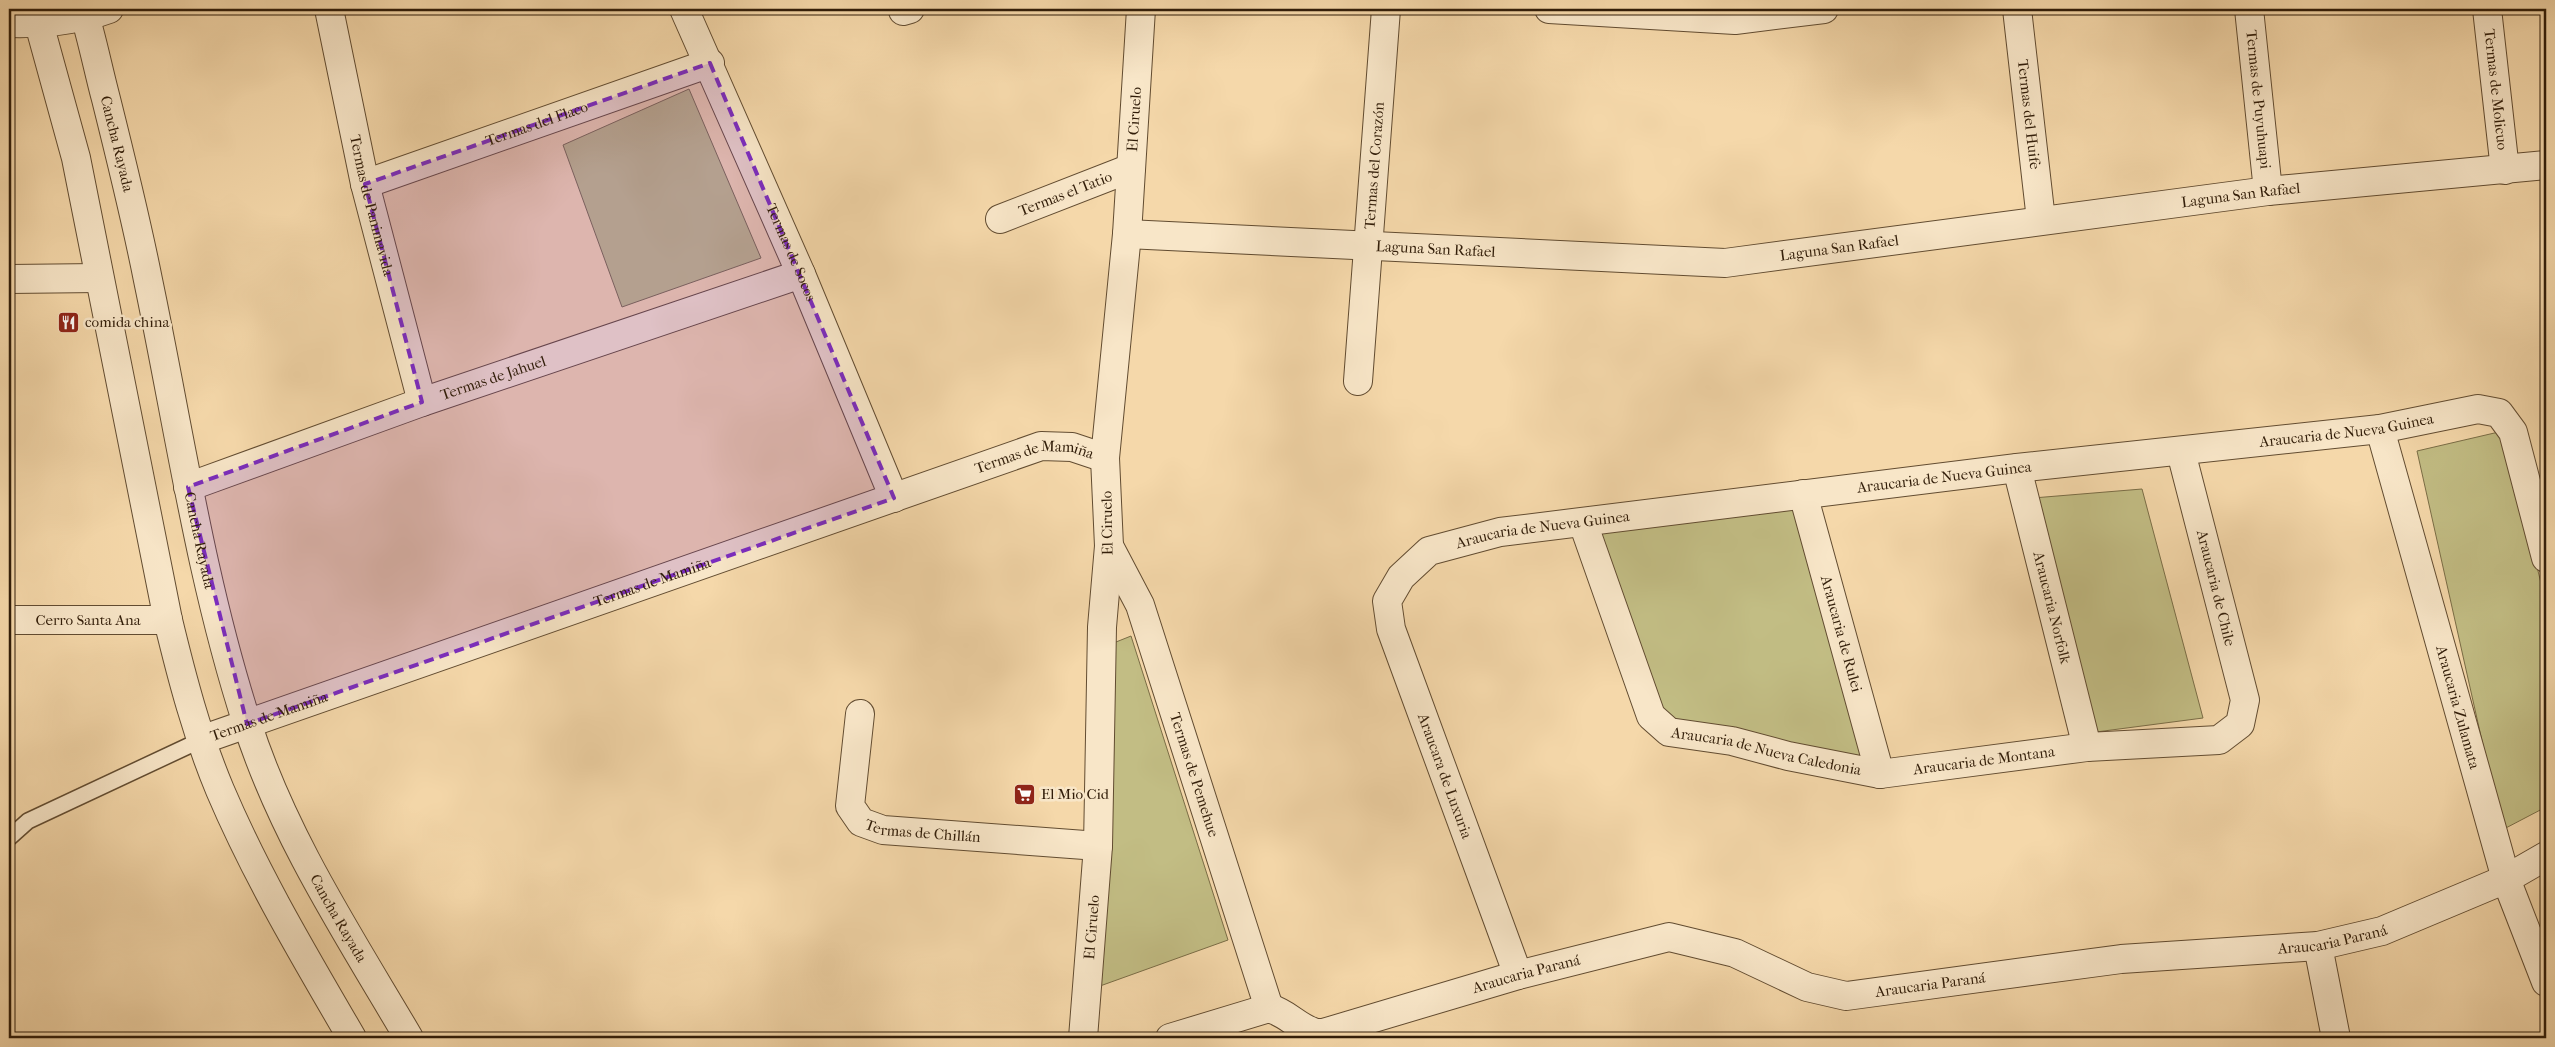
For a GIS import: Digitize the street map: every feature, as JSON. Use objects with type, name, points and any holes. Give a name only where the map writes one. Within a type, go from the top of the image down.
[{"type":"street","name":"Termas de Panimavida","points":[[329,9],[365,184],[422,402]]},
{"type":"street","name":"Termas de Socos","points":[[684,9],[710,63],[801,274],[894,498]]},
{"type":"street","name":"El Ciruelo","points":[[1083,1038],[1098,846],[1102,627],[1109,546],[1105,458],[1128,234],[1141,9]]},
{"type":"street","name":"Termas del Corazón","points":[[1358,381],[1386,9]]},
{"type":"street","points":[[1549,9],[1628,11],[1735,20],[1824,9]]},
{"type":"street","name":"Termas del Huife","points":[[2016,9],[2041,220]]},
{"type":"street","name":"Termas de Puyuhuapi","points":[[2249,9],[2268,191]]},
{"type":"street","name":"Termas de Molicuo","points":[[2487,9],[2505,170]]},
{"type":"street","points":[[9,24],[38,16],[92,12]]},
{"type":"street","name":"Cancha Rayada","points":[[92,12],[119,150],[149,280],[188,487],[228,662],[247,724],[266,775],[288,824],[323,891],[409,1038]]},
{"type":"street","points":[[38,16],[76,158],[168,620],[183,683],[201,740],[220,790],[276,907],[352,1038]]},
{"type":"street","name":"Termas del Flaco","points":[[365,184],[710,63]]},
{"type":"street","name":"Laguna San Rafael","points":[[1128,234],[1725,263],[2268,191],[2546,165]]},
{"type":"street","name":"Termas el Tatio","points":[[1000,219],[1131,168]]},
{"type":"street","name":"Termas de Jahuel","points":[[188,487],[422,402],[801,274]]},
{"type":"street","points":[[9,279],[99,278]]},
{"type":"street","name":"Araucaria de Nueva Guinea","points":[[1401,577],[1429,551],[1500,532],[2017,468],[2181,452],[2380,429],[2478,409],[2499,413],[2513,432],[2546,558]]},
{"type":"street","name":"Araucaria Zulamata","points":[[2380,429],[2506,879],[2546,982]]},
{"type":"street","name":"Termas de Mamiña","points":[[201,740],[1041,446],[1072,447],[1105,458]]},
{"type":"street","name":"Araucaria de Chile","points":[[2181,452],[2245,700],[2240,724]]},
{"type":"street","name":"Araucaria Norfolk","points":[[2017,468],[2087,747]]},
{"type":"street","name":"Araucaria de Rulei","points":[[1803,494],[1880,774]]},
{"type":"street","name":"Araucaria de Nueva Caledonia","points":[[1583,522],[1651,716],[1669,732],[1732,741],[1788,756],[1880,774]]},
{"type":"street","name":"Termas de Pemehue","points":[[1109,546],[1140,605],[1270,1008]]},
{"type":"street","name":"Araucara de Luxuria","points":[[1401,577],[1387,600],[1391,629],[1518,975]]},
{"type":"street","name":"Cerro Santa Ana","points":[[9,620],[168,620]]},
{"type":"street","name":"Termas de Chillán","points":[[860,714],[850,806],[861,822],[883,830],[1098,846]]},
{"type":"street","name":"Araucaria de Montana","points":[[1880,774],[2087,747],[2219,740],[2240,724]]},
{"type":"street","name":"Araucaria Paraná","points":[[1270,1008],[1290,1018],[1301,1028],[1320,1034],[1518,975],[1669,937],[1735,953],[1807,987],[1846,996],[2121,959],[2318,946],[2382,931],[2506,879],[2546,856]]},
{"type":"street","points":[[2318,946],[2336,1038]]},
{"type":"street","points":[[1170,1038],[1270,1008]]},
{"type":"lane","points":[[9,838],[28,821],[201,740]]},
{"type":"highlighted area","points":[[710,63],[894,498],[247,724],[188,487],[422,402],[365,184]]},
{"type":"shaded area","points":[[689,89],[761,258],[622,307],[563,145]]},
{"type":"shaded area","points":[[2503,431],[2546,603],[2546,807],[2502,830],[2417,451]]},
{"type":"shaded area","points":[[2142,489],[2203,718],[2096,732],[2033,498]]},
{"type":"shaded area","points":[[1797,502],[1869,763],[1672,724],[1657,708],[1594,531]]},
{"type":"shaded area","points":[[1131,636],[1228,940],[1100,986],[1111,644]]},
{"type":"place","name":"comida china","points":[[69,322]]},
{"type":"place","name":"El Mio Cid","points":[[1025,794]]}]
